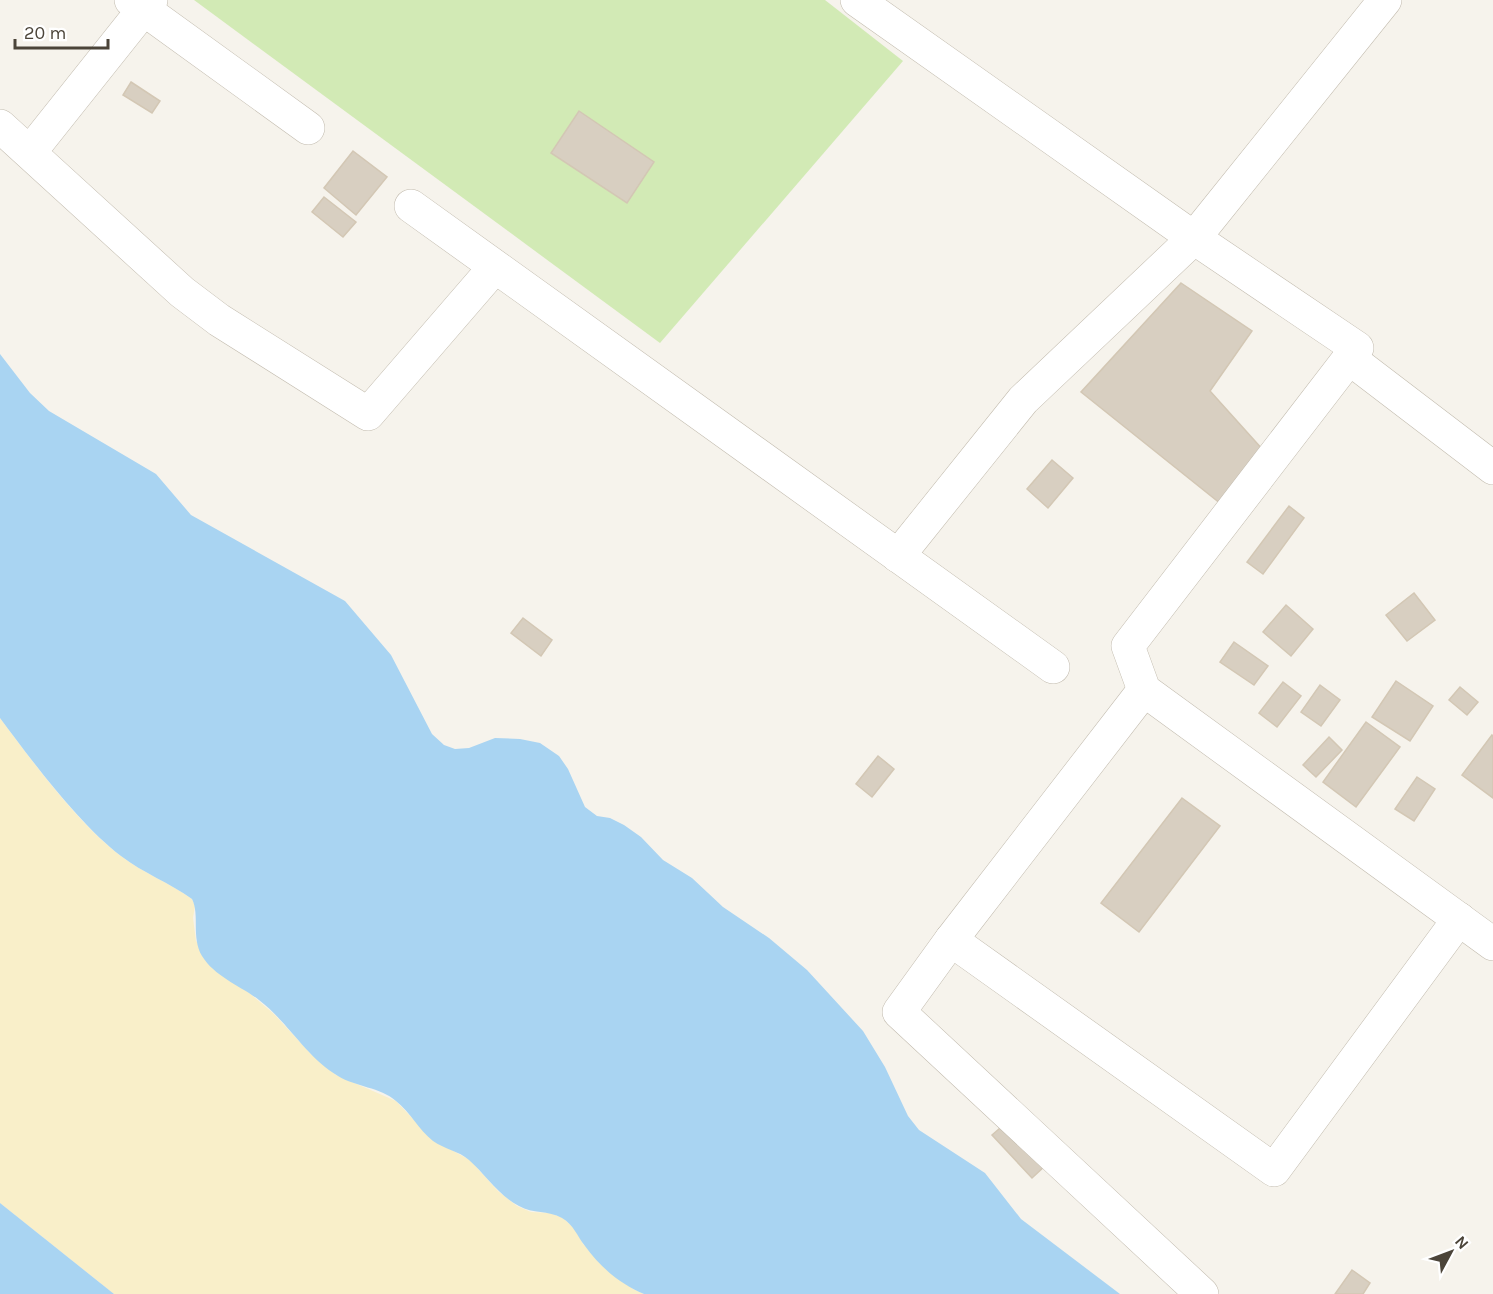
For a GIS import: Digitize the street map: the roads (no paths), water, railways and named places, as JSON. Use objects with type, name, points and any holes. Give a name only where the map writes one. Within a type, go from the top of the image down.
[{"type":"street","points":[[857,0],[1194,238],[1358,348],[1128,646],[1144,690],[1493,944]]},
{"type":"street","points":[[898,556],[1023,400],[1194,238],[1385,0]]},
{"type":"street","points":[[30,152],[142,3],[308,128]]},
{"type":"street","points":[[0,126],[183,292],[219,320],[368,414],[494,268]]},
{"type":"street","points":[[411,206],[494,268],[1053,666]]},
{"type":"street","points":[[1349,358],[1493,468]]},
{"type":"street","points":[[1144,690],[951,940],[899,1012],[1202,1294]]},
{"type":"street","points":[[951,940],[1274,1170],[1459,919]]},
{"type":"water","points":[[0,354],[30,393],[49,411],[156,474],[191,515],[345,601],[391,655],[432,734],[444,745],[455,749],[469,748],[495,738],[520,739],[540,743],[559,756],[568,769],[585,807],[597,816],[610,818],[624,825],[641,837],[663,860],[692,878],[723,907],[769,938],[807,970],[863,1031],[885,1067],[908,1116],[919,1130],[985,1173],[1021,1219],[1120,1294],[644,1294],[619,1280],[604,1268],[566,1221],[551,1214],[524,1208],[512,1201],[498,1191],[465,1157],[433,1141],[390,1096],[345,1080],[316,1059],[269,1009],[207,963],[197,941],[192,899],[129,862],[105,843],[57,791],[0,718]]},
{"type":"water","points":[[0,1203],[114,1294],[0,1294]]}]
